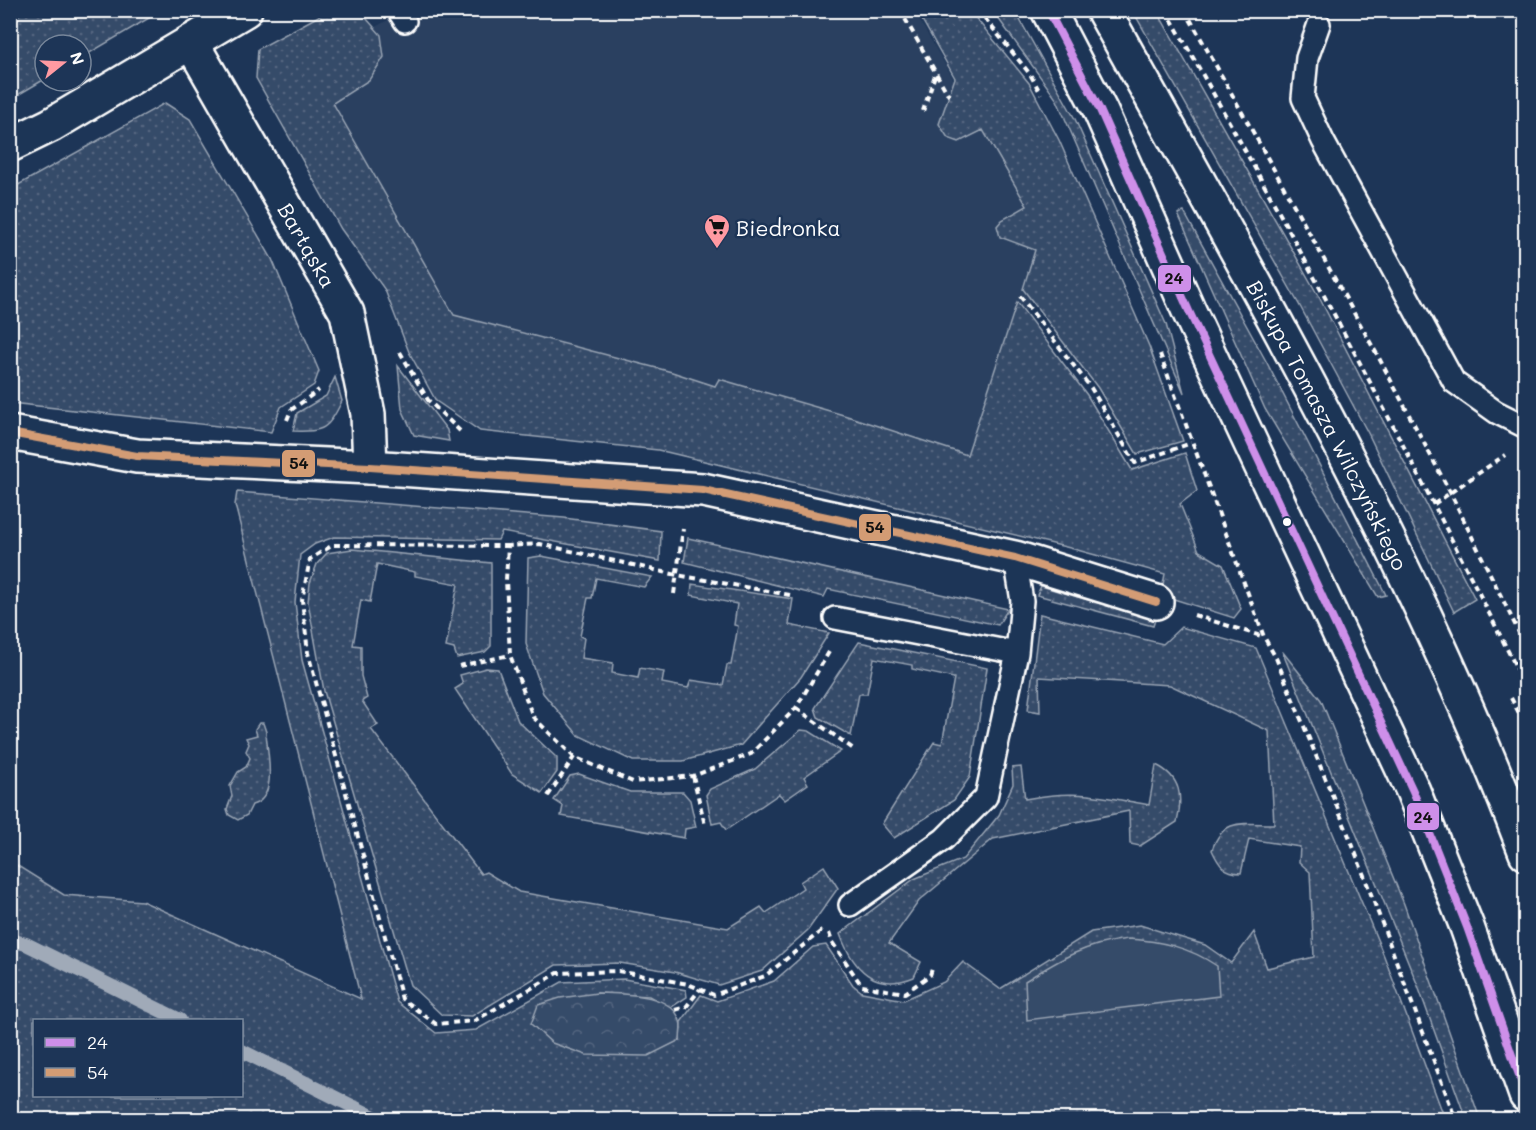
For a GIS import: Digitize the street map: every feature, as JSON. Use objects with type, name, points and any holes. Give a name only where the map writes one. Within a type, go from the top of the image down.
[{"type":"street","points":[[10,145],[51,125],[245,10]]},
{"type":"street","points":[[1048,10],[1100,110],[1194,322],[1399,758],[1467,927],[1526,1095]]},
{"type":"street","name":"Biskupa Tomasza Wilczyńskiego","points":[[1103,10],[1360,479],[1420,601],[1482,739],[1526,853]]},
{"type":"street","name":"Bartąska","points":[[191,42],[347,313],[368,414],[370,467]]},
{"type":"street","points":[[10,433],[137,456],[370,467],[703,490],[1015,558],[1156,602]]},
{"type":"lane","points":[[1319,24],[1307,58],[1303,98],[1323,141],[1454,382],[1496,412],[1526,427]]},
{"type":"lane","points":[[850,905],[944,839],[986,797],[1017,653],[1022,601],[1015,558]]},
{"type":"lane","points":[[841,620],[1017,653]]},
{"type":"path","points":[[440,10],[445,15],[460,11]]},
{"type":"path","points":[[900,10],[949,96]]},
{"type":"path","points":[[978,10],[1030,74],[1042,95]]},
{"type":"path","points":[[1166,10],[1238,135],[1434,504],[1526,687]]},
{"type":"path","points":[[1185,10],[1286,188],[1451,494],[1526,647]]},
{"type":"path","points":[[923,111],[936,72]]},
{"type":"path","points":[[1020,296],[1091,388],[1135,463],[1191,443]]},
{"type":"path","points":[[397,344],[428,400],[469,439]]},
{"type":"path","points":[[1156,346],[1179,401],[1191,443],[1264,637],[1276,658],[1352,841],[1456,1119]]},
{"type":"path","points":[[1434,504],[1511,451]]},
{"type":"path","points":[[674,594],[679,542],[684,524]]},
{"type":"path","points":[[790,595],[677,575],[540,544],[508,546],[333,545],[310,559],[302,600],[308,653],[402,999],[436,1024],[474,1021],[558,973],[618,971],[688,984],[714,995],[765,976],[827,926],[832,942],[862,986],[905,993],[930,975],[932,969]]},
{"type":"path","points":[[508,546],[506,579],[510,655],[533,717],[574,757],[633,782],[693,776],[751,754],[796,708],[841,620]]},
{"type":"path","points":[[1156,602],[1264,637]]},
{"type":"path","points":[[459,666],[510,655]]},
{"type":"path","points":[[796,708],[855,750]]},
{"type":"path","points":[[548,796],[574,757]]},
{"type":"path","points":[[693,776],[705,825]]},
{"type":"path","points":[[675,1010],[686,1007],[700,989]]},
{"type":"shaded area","points":[[404,11],[914,11],[1049,243],[973,471],[450,325],[306,66]]},
{"type":"green space","points":[[25,10],[161,11],[93,51],[93,33],[33,33],[33,86],[11,99],[11,19]]},
{"type":"green space","points":[[328,11],[360,11],[381,35],[384,57],[369,80],[333,103],[454,315],[672,372],[715,386],[719,379],[847,416],[967,455],[1017,302],[1087,395],[1132,470],[1185,453],[1197,491],[1180,504],[1199,551],[1223,565],[1241,609],[1234,618],[1161,595],[1165,574],[1070,548],[658,450],[480,431],[436,401],[409,352],[385,290],[341,229],[256,78],[258,49]]},
{"type":"green space","points":[[917,11],[970,11],[1029,83],[1059,140],[1149,346],[1183,441],[1137,454],[1098,388],[1023,289],[1035,250],[1000,237],[997,226],[1002,220],[1027,206],[983,130],[959,142],[948,138],[939,124],[955,78]]},
{"type":"green space","points":[[993,11],[1015,11],[1075,119],[1166,324],[1184,393],[1057,100]]},
{"type":"green space","points":[[1133,11],[1157,11],[1320,299],[1475,599],[1454,612],[1369,435],[1301,308]]},
{"type":"green space","points":[[165,103],[190,119],[272,259],[319,371],[314,385],[281,407],[271,432],[11,403],[11,189]]},
{"type":"green space","points":[[1184,212],[1266,361],[1386,595],[1378,597],[1265,409],[1178,214]]},
{"type":"green space","points":[[398,366],[447,430],[449,441],[414,435],[402,409]]},
{"type":"green space","points":[[335,377],[342,401],[333,418],[319,429],[293,431],[297,413],[326,396]]},
{"type":"green space","points":[[237,492],[564,518],[661,531],[660,561],[502,532],[498,540],[334,537],[315,544],[300,555],[295,602],[302,660],[397,1002],[436,1033],[476,1030],[562,982],[624,979],[686,990],[687,997],[670,1008],[649,996],[597,993],[680,1040],[681,1022],[701,995],[717,1001],[774,981],[813,947],[826,945],[853,985],[862,992],[904,1000],[944,982],[963,962],[1000,989],[1091,932],[1140,925],[1205,945],[1231,963],[1254,932],[1267,968],[1314,957],[1310,872],[1299,862],[1300,847],[1249,839],[1241,873],[1226,870],[1212,850],[1222,832],[1229,827],[1244,824],[1274,824],[1269,731],[1170,685],[1039,677],[1040,712],[1028,710],[1040,614],[1163,644],[1181,627],[1256,648],[1384,956],[1445,1119],[11,1119],[10,861],[64,895],[142,901],[361,999],[235,505]]},
{"type":"green space","points":[[688,538],[1008,609],[998,625],[828,589],[824,597],[684,562]]},
{"type":"green space","points":[[352,549],[491,563],[491,646],[485,652],[457,658],[454,649],[446,647],[458,584],[415,576],[415,572],[377,564],[370,602],[361,600],[353,645],[361,646],[361,676],[367,698],[362,701],[378,725],[371,729],[481,874],[486,872],[519,892],[728,928],[761,907],[766,913],[803,888],[800,882],[824,866],[838,888],[808,930],[762,971],[719,985],[675,972],[620,963],[556,965],[472,1016],[442,1015],[410,985],[324,691],[308,602],[310,583],[317,564],[327,553]]},
{"type":"green space","points":[[541,556],[652,577],[644,587],[596,578],[592,598],[588,598],[580,636],[584,638],[581,658],[613,663],[612,673],[638,678],[640,668],[664,672],[662,683],[688,688],[691,680],[723,685],[727,665],[731,665],[738,626],[734,625],[737,604],[691,595],[692,584],[793,599],[789,625],[829,633],[801,677],[741,745],[683,761],[633,761],[578,735],[543,693],[526,644],[528,558]]},
{"type":"green space","points":[[1041,586],[1155,620],[1153,626],[1037,595]]},
{"type":"green space","points":[[859,642],[987,668],[970,777],[954,800],[894,838],[882,824],[934,742],[942,744],[954,678],[912,669],[912,665],[874,658],[867,694],[859,694],[851,736],[818,717],[815,708]]},
{"type":"green space","points":[[1282,651],[1321,700],[1404,904],[1480,1119],[1466,1119],[1418,986]]},
{"type":"green space","points":[[486,668],[498,669],[518,721],[557,758],[557,772],[542,793],[512,774],[455,689],[463,684],[460,675]]},
{"type":"green space","points":[[259,723],[263,723],[266,732],[269,784],[266,794],[260,801],[252,805],[247,815],[238,820],[229,815],[227,809],[232,796],[230,786],[238,772],[246,767],[250,758],[246,751],[249,744],[246,738],[257,735],[255,729]]},
{"type":"green space","points":[[801,730],[809,731],[841,751],[804,777],[808,784],[785,800],[779,794],[726,830],[721,822],[712,824],[706,795],[710,789],[755,769]]},
{"type":"green space","points":[[1156,765],[1171,775],[1175,782],[1180,796],[1179,813],[1177,822],[1140,846],[1130,844],[1129,811],[993,839],[919,901],[889,943],[921,962],[914,977],[888,982],[877,980],[867,975],[859,967],[845,947],[840,934],[914,879],[963,859],[999,815],[1013,784],[1012,768],[1021,767],[1025,799],[1073,794],[1149,805]]},
{"type":"green space","points":[[579,774],[630,792],[683,792],[690,800],[696,827],[685,829],[684,838],[561,816],[563,806],[554,800],[570,776]]},
{"type":"green space","points":[[1128,939],[1174,946],[1206,959],[1217,966],[1219,996],[1027,1020],[1025,981],[1086,948]]},
{"type":"green space","points":[[597,993],[644,996],[667,1005],[680,1021],[680,1040],[648,1056],[586,1055],[552,1043],[531,1024],[538,1005],[560,998]]},
{"type":"waterway","points":[[10,940],[26,944],[178,1019]]},
{"type":"waterway","points":[[243,1052],[380,1120]]},
{"type":"transit line","name":"24","points":[[1048,10],[1100,110],[1189,311],[1413,791],[1467,927],[1526,1095]]},
{"type":"transit line","name":"54","points":[[10,433],[137,456],[370,467],[703,490],[1015,558],[1156,602]]},
{"type":"place","name":"Biedronka","points":[[717,250]]}]
